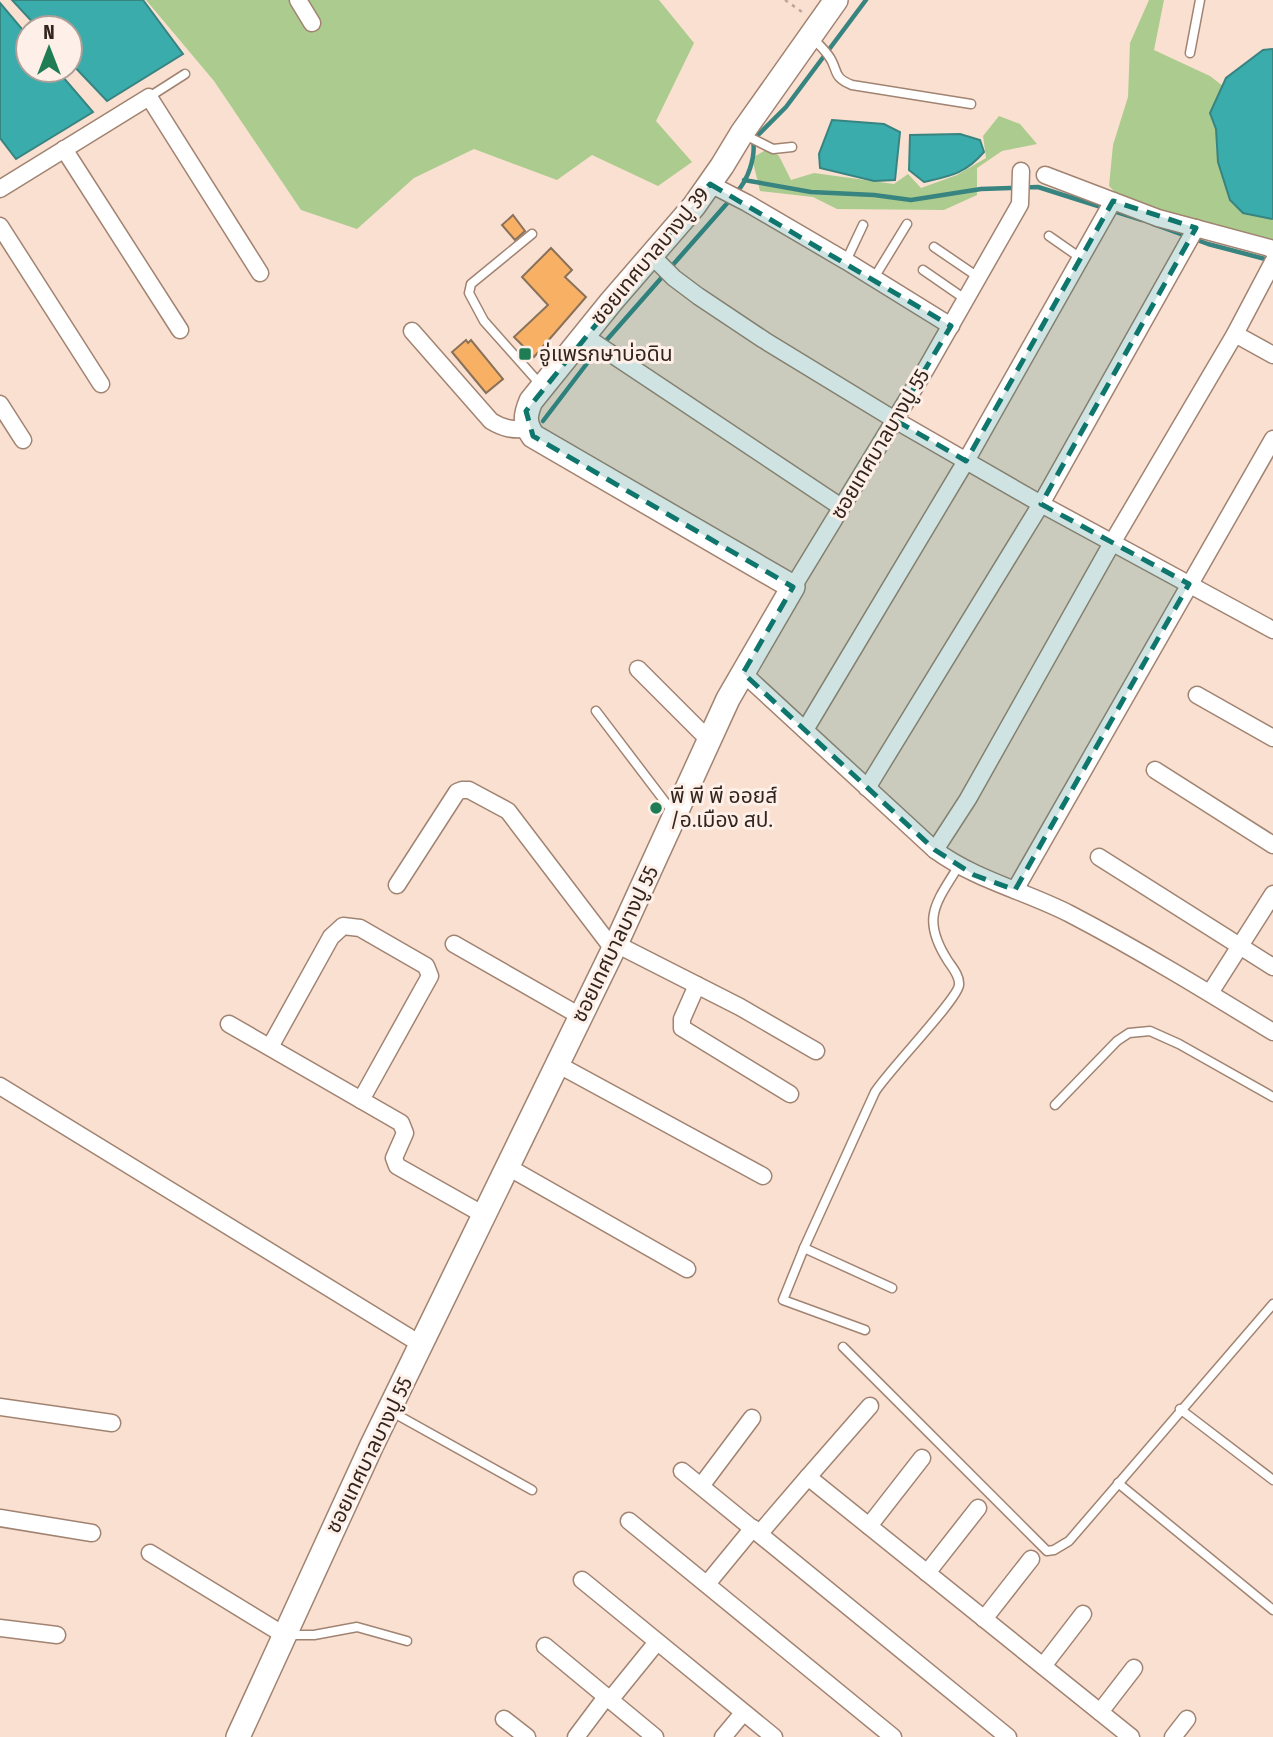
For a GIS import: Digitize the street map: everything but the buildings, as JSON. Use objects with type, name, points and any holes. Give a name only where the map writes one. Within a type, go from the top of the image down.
[{"type":"street","points":[[298,0],[312,23]]},
{"type":"street","name":"ซอยเทศบาลบางปู 39","points":[[528,429],[526,411],[531,401],[542,386],[595,343],[656,261],[718,188],[817,35],[836,0]]},
{"type":"street","points":[[0,189],[149,97],[260,273]]},
{"type":"street","points":[[64,149],[180,330]]},
{"type":"street","points":[[935,850],[968,799],[1112,543],[1235,334],[1272,260],[1270,248],[1193,234],[1158,218],[1109,208],[1045,175]]},
{"type":"street","name":"ซอยเทศบาลบางปู 55","points":[[238,1737],[389,1410],[676,817],[709,740],[743,673],[951,326],[1020,204],[1021,182]]},
{"type":"street","points":[[718,188],[846,261],[951,326]]},
{"type":"street","points":[[804,730],[966,461],[1109,208]]},
{"type":"street","points":[[0,226],[101,384]]},
{"type":"street","points":[[867,788],[1041,504],[1193,234]]},
{"type":"street","points":[[656,261],[674,278],[764,340],[895,420],[1041,504],[1273,630]]},
{"type":"street","points":[[412,331],[491,421],[501,428],[528,429],[541,441],[793,587]]},
{"type":"street","points":[[1235,334],[1273,355]]},
{"type":"street","points":[[595,343],[841,507]]},
{"type":"street","points":[[0,404],[23,440]]},
{"type":"street","points":[[1015,890],[1273,439]]},
{"type":"street","points":[[638,670],[709,740]]},
{"type":"street","points":[[743,673],[935,850],[958,867],[1071,915],[1210,993],[1273,1032]]},
{"type":"street","points":[[1197,695],[1273,738]]},
{"type":"street","points":[[1156,770],[1273,845]]},
{"type":"street","points":[[397,886],[457,792],[469,790],[508,811],[614,946],[697,985],[816,1051]]},
{"type":"street","points":[[1099,857],[1273,967]]},
{"type":"street","points":[[1210,993],[1273,894]]},
{"type":"street","points":[[270,1047],[331,937],[343,926],[360,928],[426,966],[430,976],[361,1100]]},
{"type":"street","points":[[454,944],[580,1016]]},
{"type":"street","points":[[697,985],[682,1019],[682,1028],[790,1094]]},
{"type":"street","points":[[229,1024],[401,1123],[405,1133],[394,1158],[397,1166],[484,1215]]},
{"type":"street","points":[[557,1064],[763,1176]]},
{"type":"street","points":[[0,1086],[422,1345]]},
{"type":"street","points":[[508,1167],[687,1269]]},
{"type":"street","points":[[707,1584],[808,1477],[870,1406]]},
{"type":"street","points":[[0,1407],[111,1423]]},
{"type":"street","points":[[701,1486],[752,1418]]},
{"type":"street","points":[[869,1526],[922,1458]]},
{"type":"street","points":[[682,1471],[1008,1737]]},
{"type":"street","points":[[808,1477],[1131,1737]]},
{"type":"street","points":[[927,1573],[978,1508]]},
{"type":"street","points":[[0,1518],[92,1533]]},
{"type":"street","points":[[629,1521],[894,1737]]},
{"type":"street","points":[[150,1553],[284,1635]]},
{"type":"street","points":[[984,1619],[1031,1559]]},
{"type":"street","points":[[582,1580],[774,1737]]},
{"type":"street","points":[[1043,1666],[1083,1614]]},
{"type":"street","points":[[0,1628],[57,1635]]},
{"type":"street","points":[[576,1737],[657,1642]]},
{"type":"street","points":[[545,1646],[655,1737]]},
{"type":"street","points":[[1100,1712],[1134,1668]]},
{"type":"street","points":[[723,1737],[744,1713]]},
{"type":"street","points":[[504,1719],[527,1737]]},
{"type":"street","points":[[1173,1737],[1187,1719]]},
{"type":"lane","points":[[1190,53],[1200,0]]},
{"type":"lane","points":[[817,35],[841,81],[971,104]]},
{"type":"lane","points":[[149,97],[185,74]]},
{"type":"lane","points":[[749,137],[772,149],[792,147]]},
{"type":"lane","points":[[874,278],[907,224]]},
{"type":"lane","points":[[846,261],[863,225]]},
{"type":"lane","points":[[532,234],[471,284],[469,292],[484,321],[542,386]]},
{"type":"lane","points":[[1049,236],[1082,259]]},
{"type":"lane","points":[[934,247],[978,277]]},
{"type":"lane","points":[[923,270],[965,299]]},
{"type":"lane","points":[[596,711],[676,817]]},
{"type":"lane","points":[[864,1330],[783,1300],[804,1248],[885,1076],[959,988],[959,981],[939,947],[933,929],[935,904],[958,867]]},
{"type":"lane","points":[[1055,1105],[1116,1041],[1129,1033],[1150,1031],[1179,1044],[1273,1097]]},
{"type":"lane","points":[[804,1248],[892,1287]]},
{"type":"lane","points":[[843,1347],[1047,1551],[1069,1541],[1273,1304]]},
{"type":"lane","points":[[1180,1409],[1273,1480]]},
{"type":"lane","points":[[389,1410],[532,1490]]},
{"type":"lane","points":[[1118,1483],[1273,1610]]},
{"type":"lane","points":[[284,1635],[314,1635],[357,1628],[407,1641]]},
{"type":"path","points":[[785,0],[817,35]]},
{"type":"highlighted area","points":[[710,184],[951,326],[895,420],[966,461],[1113,201],[1196,228],[1041,504],[1189,584],[1015,890],[974,875],[935,850],[743,673],[793,587],[533,436],[526,411]]},
{"type":"green space","points":[[146,0],[659,0],[694,43],[656,121],[692,162],[658,186],[592,155],[557,180],[474,149],[414,178],[357,229],[301,210],[214,81]]},
{"type":"green space","points":[[1149,0],[1164,0],[1154,50],[1210,76],[1223,86],[1210,113],[1216,128],[1273,218],[1273,240],[1204,230],[1132,209],[1109,186],[1113,145],[1128,97],[1130,43]]},
{"type":"green space","points":[[999,116],[1020,124],[1037,144],[1002,151],[977,168],[977,195],[944,210],[837,209],[813,197],[760,191],[752,158],[769,148],[779,156],[791,180],[814,173],[894,184],[908,174],[921,188],[957,175],[986,158],[983,136]]},
{"type":"water","points":[[12,0],[143,0],[183,54],[107,101],[84,77],[84,14],[25,14]]},
{"type":"water","points":[[0,3],[14,20],[14,84],[69,84],[93,112],[16,159],[0,138]]},
{"type":"water","points":[[1273,49],[1272,219],[1243,213],[1230,200],[1218,162],[1216,129],[1210,113],[1226,78],[1263,50]]},
{"type":"water","points":[[832,120],[884,124],[900,132],[895,180],[874,181],[820,168],[819,154]]},
{"type":"water","points":[[960,134],[980,140],[984,152],[964,170],[924,182],[909,170],[910,135]]},
{"type":"waterway","points":[[736,193],[750,168],[753,140],[786,107],[866,0]]},
{"type":"waterway","points":[[744,180],[811,192],[911,200],[981,189],[1038,187],[1142,220]]},
{"type":"waterway","points":[[604,343],[730,200]]},
{"type":"waterway","points":[[1153,224],[1208,244],[1269,260]]},
{"type":"waterway","points":[[543,421],[598,349]]},
{"type":"place","name":"อู่แพรกษาบ่อดิน","points":[[525,354]]},
{"type":"place","name":"พี พี พี ออยส์ /อ.เมือง สป.","points":[[656,808]]}]
